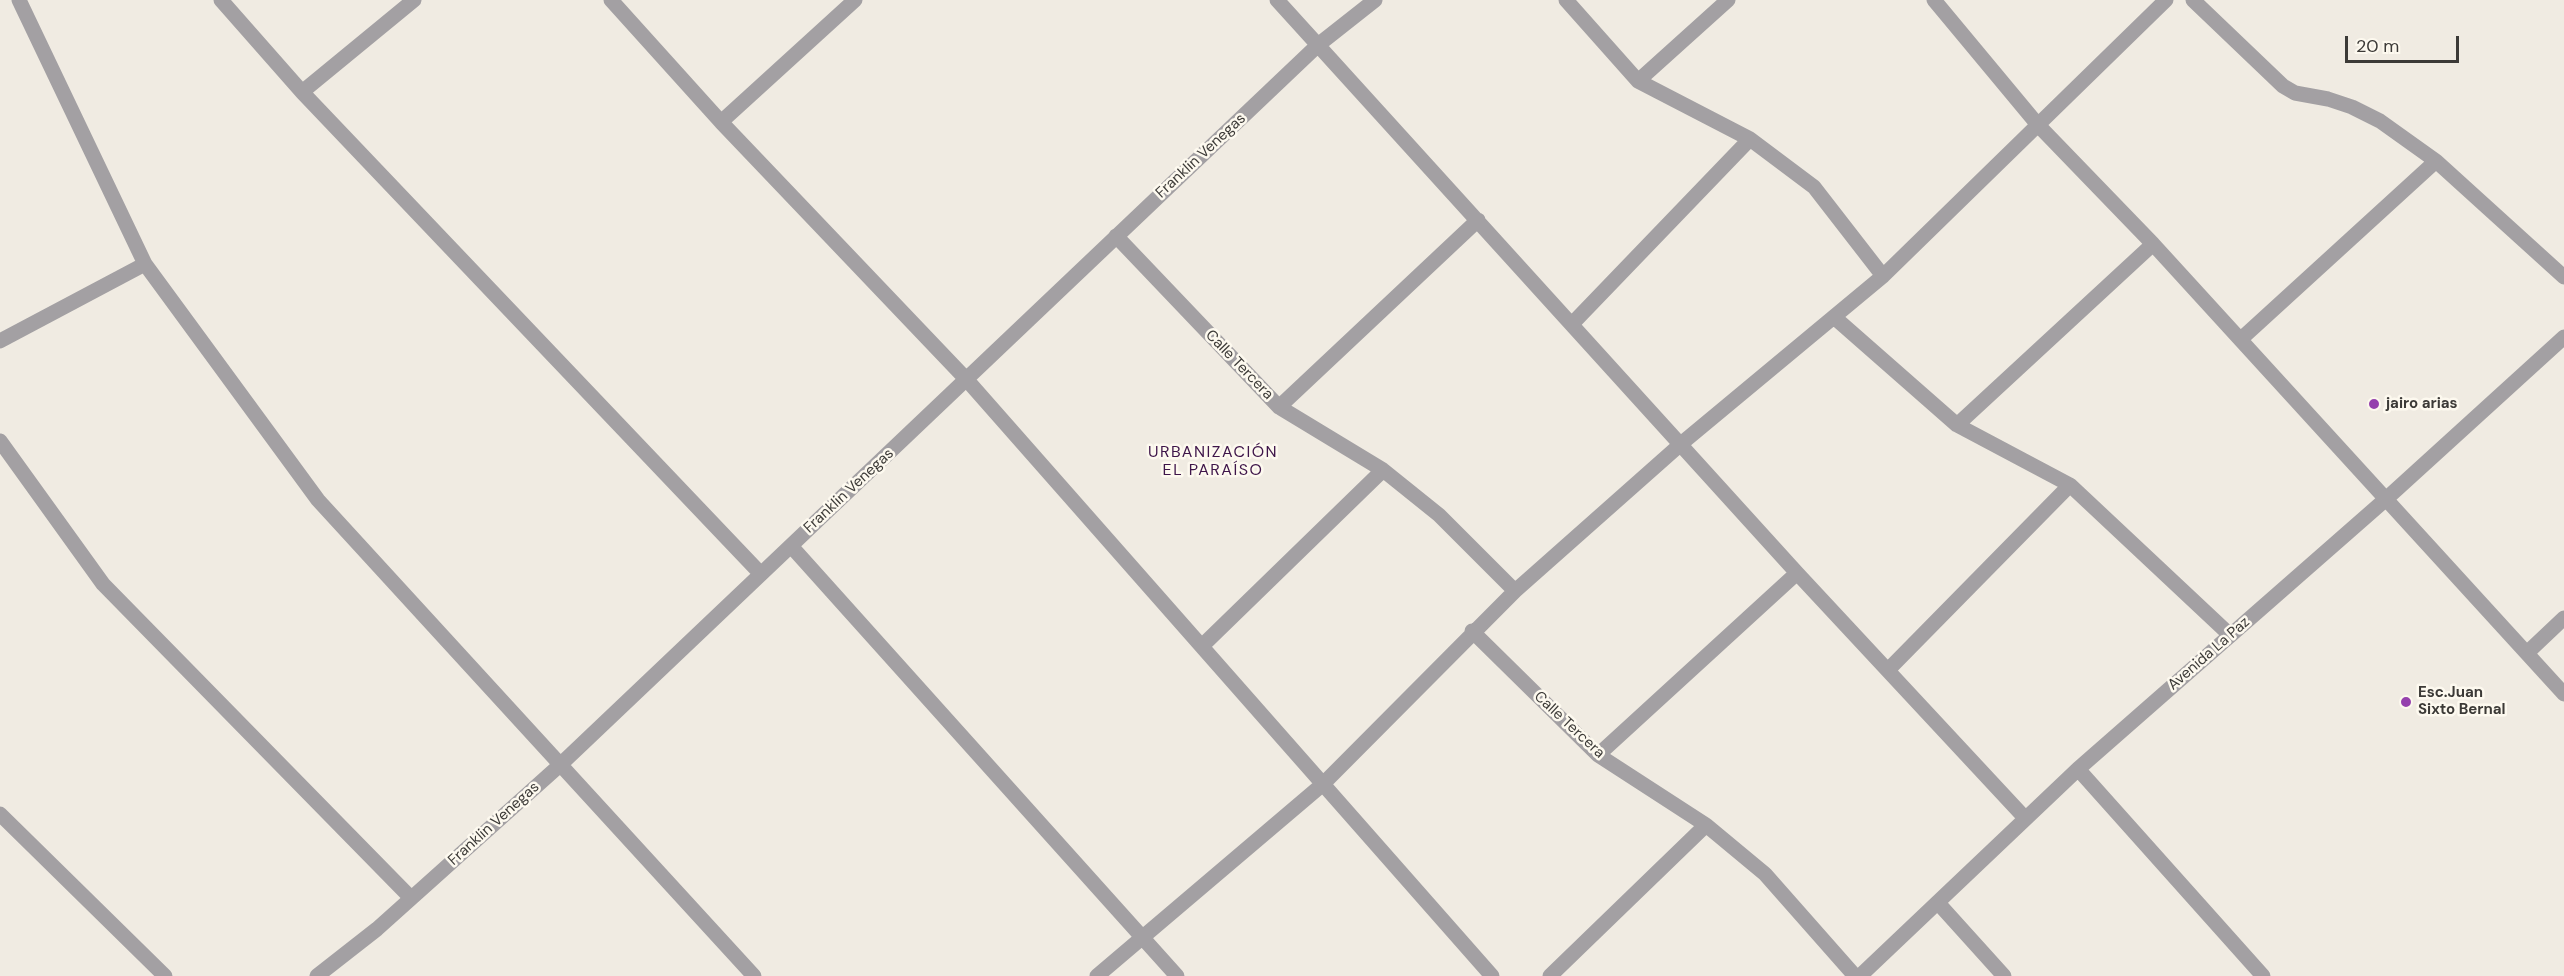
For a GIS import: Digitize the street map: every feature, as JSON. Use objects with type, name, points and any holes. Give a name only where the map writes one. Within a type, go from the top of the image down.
[{"type":"street","points":[[19,0],[145,264],[318,500],[754,976]]},
{"type":"street","points":[[221,0],[302,92],[760,573]]},
{"type":"street","points":[[302,92],[414,0]]},
{"type":"street","points":[[611,0],[721,122],[967,380],[1492,976]]},
{"type":"street","points":[[721,122],[855,0]]},
{"type":"street","points":[[1277,0],[1682,443],[1797,573],[2025,818]]},
{"type":"street","name":"Franklin Venegas","points":[[317,976],[411,898],[560,765],[1318,45],[1375,0]]},
{"type":"street","points":[[1566,0],[1638,81],[1750,139],[1814,187],[1883,276]]},
{"type":"street","points":[[1638,81],[1728,0]]},
{"type":"street","points":[[1934,0],[2038,125],[2153,243],[2564,694]]},
{"type":"street","points":[[1097,976],[1323,784],[1472,631],[1515,591],[1682,443],[1883,276],[2166,0]]},
{"type":"street","points":[[2193,0],[2283,86],[2295,93],[2328,99],[2352,107],[2380,121],[2436,161],[2564,277]]},
{"type":"street","points":[[1572,324],[1750,139]]},
{"type":"street","points":[[2241,339],[2436,161]]},
{"type":"street","points":[[1279,407],[1478,220]]},
{"type":"street","name":"Calle Tercera","points":[[1116,236],[1279,407],[1383,470],[1439,515],[1515,591]]},
{"type":"street","points":[[1957,424],[2153,243]]},
{"type":"street","points":[[0,341],[145,264]]},
{"type":"street","points":[[1834,317],[1957,424],[2070,485],[2230,635]]},
{"type":"street","name":"Avenida La Paz","points":[[1860,976],[1939,904],[2078,769],[2386,499],[2564,337]]},
{"type":"street","points":[[0,441],[103,584],[411,898]]},
{"type":"street","points":[[1202,646],[1383,470]]},
{"type":"street","points":[[1888,670],[2070,485]]},
{"type":"street","points":[[791,546],[1177,976]]},
{"type":"street","points":[[1598,755],[1797,573]]},
{"type":"street","points":[[2528,652],[2564,618]]},
{"type":"street","name":"Calle Tercera","points":[[1472,631],[1598,755],[1706,825],[1765,874],[1855,976]]},
{"type":"street","points":[[2078,769],[2263,976]]},
{"type":"street","points":[[0,814],[165,976]]},
{"type":"street","points":[[1550,976],[1706,825]]},
{"type":"street","points":[[1939,904],[2004,976]]},
{"type":"place","name":"jairo arias","points":[[2374,404]]},
{"type":"place","name":"Esc.Juan Sixto Bernal","points":[[2406,702]]},
{"type":"district","name":"URBANIZACIÓN EL PARAÍSO","points":[[1213,462]]}]
